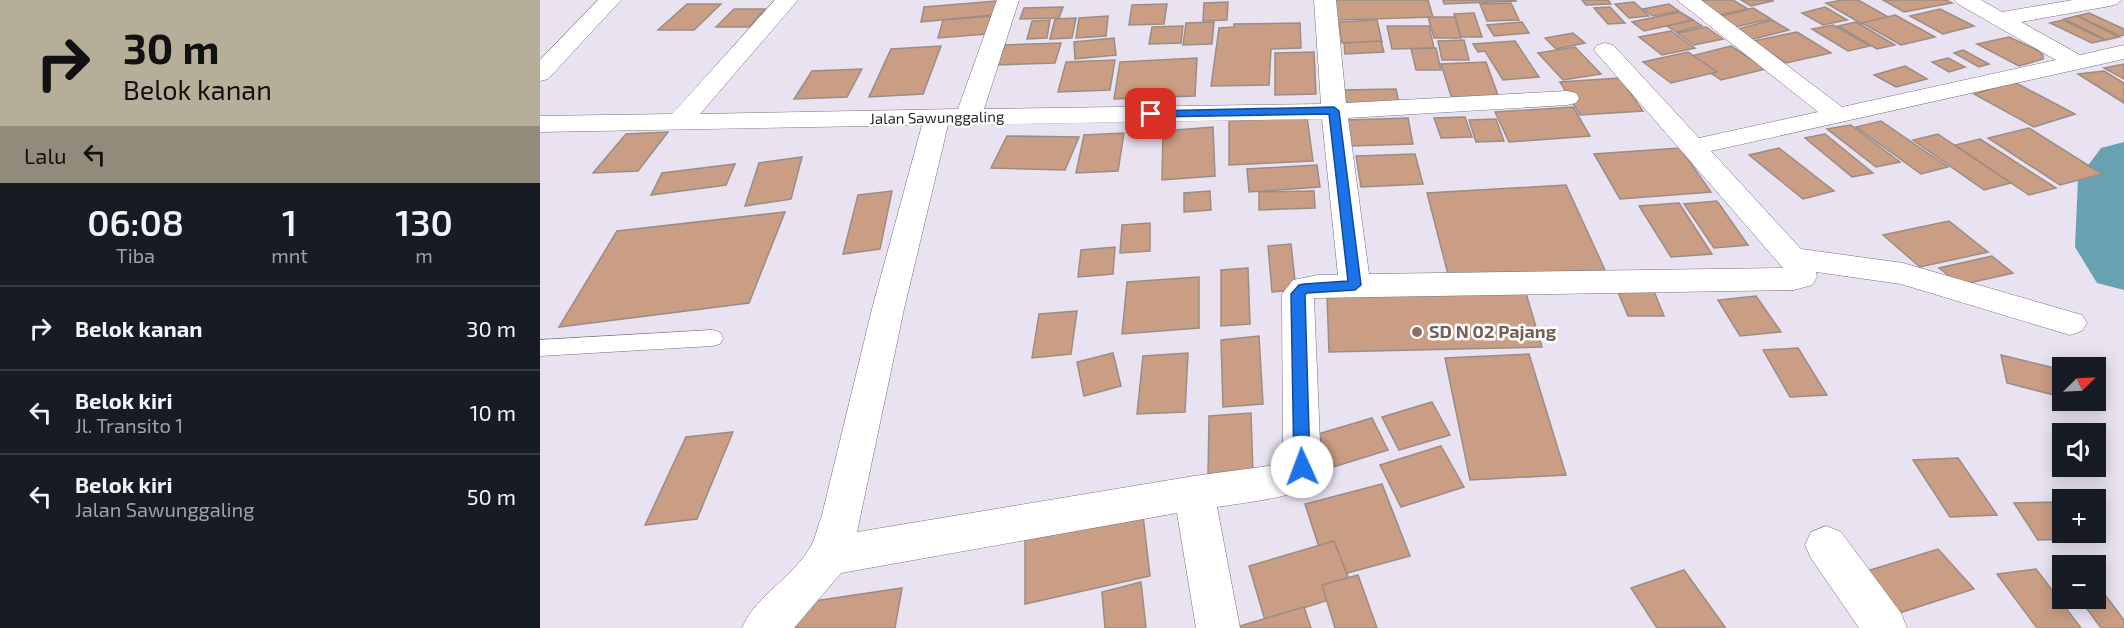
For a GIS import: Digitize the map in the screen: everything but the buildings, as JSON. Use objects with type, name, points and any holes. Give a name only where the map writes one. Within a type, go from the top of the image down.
[{"type":"street","points":[[540,75],[610,0]]},
{"type":"street","points":[[679,122],[787,0]]},
{"type":"street","points":[[764,628],[805,586],[829,556],[842,515],[888,309],[952,118],[1008,0]]},
{"type":"street","points":[[1325,0],[1334,111],[1355,285]]},
{"type":"street","points":[[1688,0],[1837,116]]},
{"type":"street","points":[[1965,0],[2076,62]]},
{"type":"street","points":[[2000,19],[2110,0]]},
{"type":"street","points":[[829,556],[1194,493],[1285,480],[1298,475],[1302,467],[1298,294],[1304,288],[1355,285],[1794,279],[1801,276],[1792,258],[1605,50]]},
{"type":"street","points":[[1691,148],[2124,52]]},
{"type":"street","name":"Jalan Sawunggaling","points":[[543,128],[679,122],[1334,111],[1567,98]]},
{"type":"street","points":[[1792,258],[1903,274],[2070,323]]},
{"type":"street","points":[[1194,493],[1218,628]]},
{"type":"street","points":[[1826,545],[1885,628]]},
{"type":"lane","points":[[540,348],[712,338]]},
{"type":"waterway","points":[[2124,162],[2112,179],[2112,247],[2124,265]]},
{"type":"place","name":"SD N 02 Pajang","points":[[1417,332]]},
{"type":"route","points":[[1151,114],[1334,111],[1355,285],[1304,288],[1298,294],[1302,467]]}]
